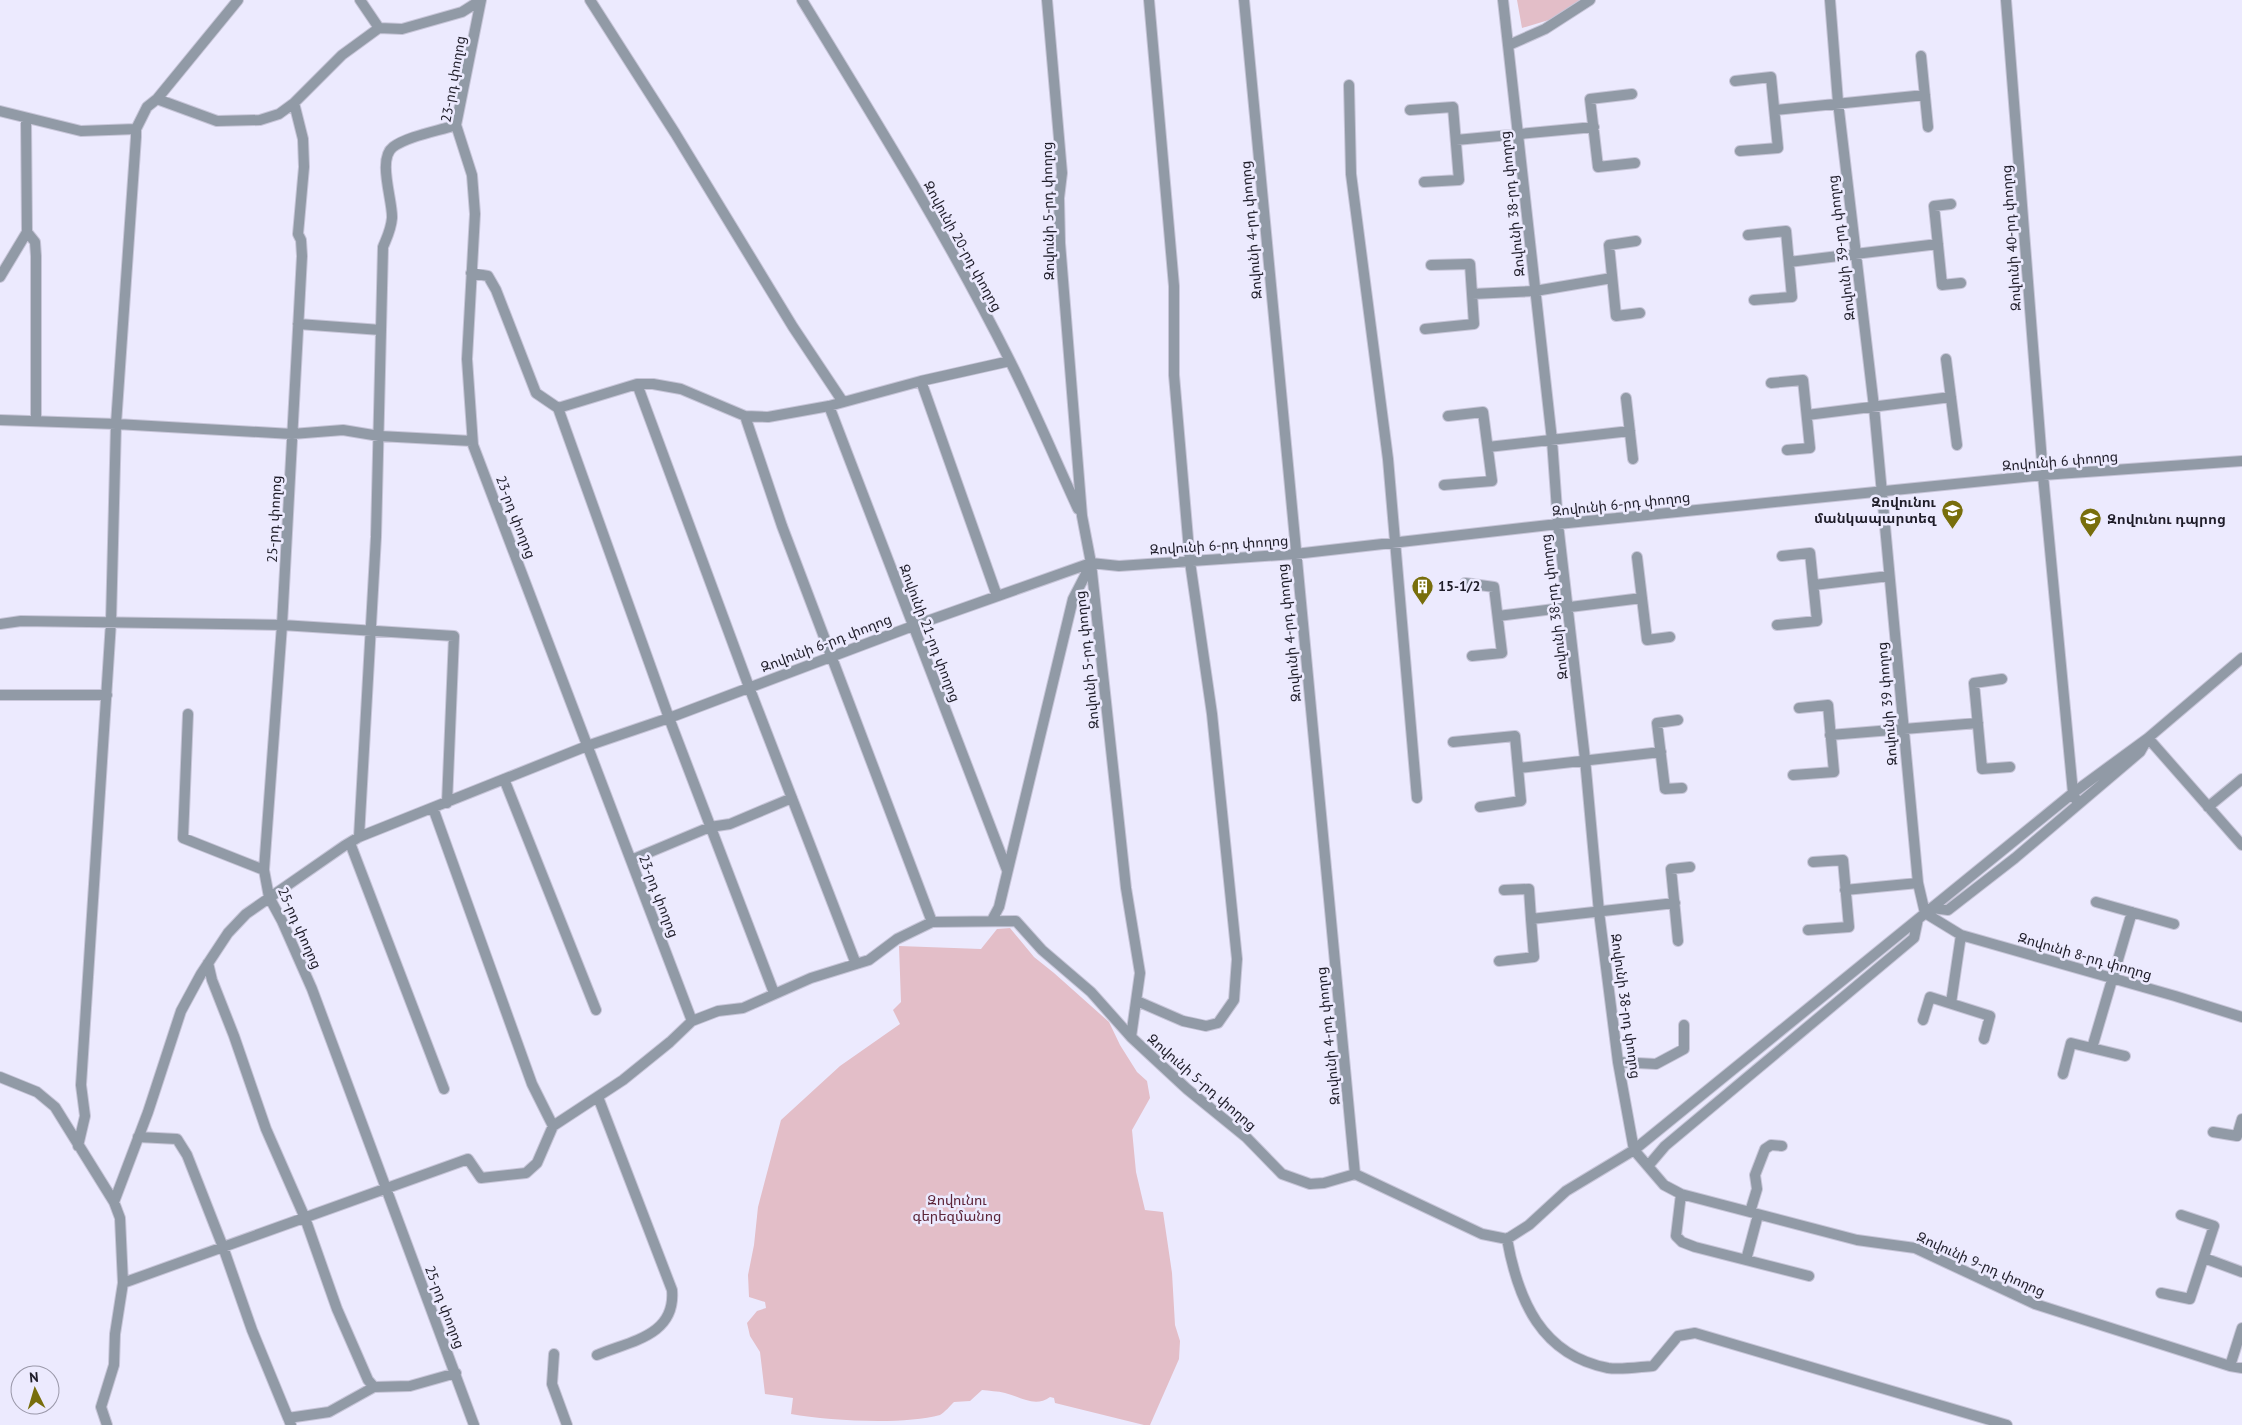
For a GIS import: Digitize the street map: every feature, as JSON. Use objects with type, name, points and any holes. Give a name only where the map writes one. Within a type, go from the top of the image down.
[{"type":"street","points":[[78,1146],[85,1116],[81,1085],[112,622],[116,424],[128,280],[136,129],[147,107],[157,99],[238,0]]},
{"type":"street","points":[[360,0],[380,28]]},
{"type":"street","points":[[157,99],[217,121],[260,120],[279,114],[342,56],[380,28],[402,29],[462,12],[481,0]]},
{"type":"street","name":"23-րդ փողոց","points":[[481,0],[456,125],[472,176],[475,214],[467,359],[472,441],[692,1021]]},
{"type":"street","points":[[590,0],[680,141],[792,327],[844,402]]},
{"type":"street","name":"Զովունի 20-րդ փողոց","points":[[802,0],[907,174],[976,296],[1010,361],[1082,516]]},
{"type":"street","name":"Զովունի 5-րդ փողոց","points":[[1047,0],[1061,145],[1060,243],[1082,516],[1091,563],[1126,888],[1140,973],[1131,1037],[1187,1089],[1246,1137],[1282,1174],[1310,1184],[1324,1183],[1355,1174]]},
{"type":"street","points":[[1137,1001],[1183,1022],[1206,1026],[1218,1023],[1234,1000],[1238,959],[1212,714],[1190,562],[1174,375],[1174,286],[1149,0]]},
{"type":"street","name":"Զովունի 4-րդ փողոց","points":[[1244,0],[1355,1174]]},
{"type":"street","name":"Զովունի 38-րդ փողոց","points":[[1503,0],[1552,440],[1558,524],[1585,759],[1599,912],[1618,1062],[1634,1150]]},
{"type":"street","points":[[1509,45],[1545,29],[1590,0]]},
{"type":"street","name":"Զովունի 39-րդ փողոց","points":[[1830,0],[1838,102],[1874,407],[1882,492]]},
{"type":"street","name":"Զովունի 40-րդ փողոց","points":[[2006,0],[2043,475],[2073,793],[2078,804]]},
{"type":"street","points":[[1921,56],[1928,127]]},
{"type":"street","points":[[1735,81],[1771,77],[1778,148],[1740,151]]},
{"type":"street","points":[[1350,85],[1351,174],[1380,392],[1396,542],[1417,798]]},
{"type":"street","points":[[1632,94],[1590,99],[1598,167],[1635,164]]},
{"type":"street","points":[[1775,110],[1838,102],[1925,95]]},
{"type":"street","name":"25-րդ փողոց","points":[[294,102],[303,139],[304,167],[298,234],[301,240],[302,256],[282,626],[264,870],[269,897],[282,921],[312,989],[474,1425]]},
{"type":"street","points":[[1410,110],[1453,107],[1459,180],[1424,182]]},
{"type":"street","points":[[0,111],[81,131],[136,129]]},
{"type":"street","points":[[0,277],[27,232],[26,118]]},
{"type":"street","points":[[444,1089],[354,840],[371,630],[379,436],[383,247],[390,233],[392,216],[387,182],[388,155],[392,148],[404,141],[456,125]]},
{"type":"street","points":[[1456,140],[1594,127]]},
{"type":"street","points":[[1951,204],[1934,206],[1942,285],[1961,283]]},
{"type":"street","points":[[1748,235],[1786,231],[1789,262],[1792,297],[1754,300]]},
{"type":"street","points":[[27,232],[35,242],[36,256],[36,422]]},
{"type":"street","points":[[1636,241],[1609,245],[1616,316],[1640,313]]},
{"type":"street","points":[[1789,262],[1938,244]]},
{"type":"street","points":[[1425,329],[1474,324],[1470,264],[1431,265]]},
{"type":"street","points":[[471,273],[488,276],[496,290],[536,393],[558,408],[669,718],[774,993]]},
{"type":"street","points":[[1472,294],[1534,291],[1612,278]]},
{"type":"street","points":[[298,324],[381,330]]},
{"type":"street","points":[[1946,358],[1957,445]]},
{"type":"street","points":[[558,408],[637,384],[653,384],[681,389],[745,416],[768,417],[829,406],[921,381],[1010,361]]},
{"type":"street","points":[[1771,383],[1803,380],[1810,448],[1787,450]]},
{"type":"street","points":[[921,381],[997,596]]},
{"type":"street","points":[[637,384],[749,687],[856,964]]},
{"type":"street","points":[[1807,415],[1951,397]]},
{"type":"street","points":[[1626,398],[1633,459]]},
{"type":"street","name":"Զովունի 21-րդ փողոց","points":[[829,406],[1007,870]]},
{"type":"street","points":[[1444,486],[1492,481],[1483,412],[1448,416]]},
{"type":"street","points":[[745,416],[782,526],[932,922]]},
{"type":"street","points":[[0,420],[116,424],[292,434],[343,430],[379,436],[472,441]]},
{"type":"street","points":[[1488,447],[1630,431]]},
{"type":"street","name":"Զովունի 6 փողոց","points":[[1882,492],[2043,475],[2242,461]]},
{"type":"street","name":"Զովունի 6-րդ փողոց","points":[[114,1202],[181,1011],[208,963],[228,933],[246,914],[269,897],[354,840],[504,779],[587,746],[669,718],[912,626],[1091,563],[1119,566],[1295,554],[1558,524],[1882,492]]},
{"type":"street","name":"Զովունի 39 փողոց","points":[[1882,492],[1902,729],[1918,883],[1925,913]]},
{"type":"street","points":[[1777,625],[1817,621],[1810,553],[1782,556]]},
{"type":"street","points":[[1637,558],[1647,640],[1670,637]]},
{"type":"street","points":[[992,920],[999,907],[1073,599],[1091,563]]},
{"type":"street","points":[[1814,585],[1889,576]]},
{"type":"street","points":[[1465,583],[1494,587],[1502,653],[1472,656]]},
{"type":"street","points":[[1498,616],[1642,598]]},
{"type":"street","points":[[0,624],[20,621],[282,626],[454,636],[447,803]]},
{"type":"street","points":[[1355,1174],[1482,1234],[1507,1239],[1529,1226],[1566,1191],[1634,1150],[2073,793],[2148,738],[2242,658]]},
{"type":"street","points":[[2002,680],[1974,683],[1982,769],[2010,767]]},
{"type":"street","points":[[0,695],[107,695]]},
{"type":"street","points":[[1794,775],[1834,772],[1828,705],[1799,708]]},
{"type":"street","points":[[188,714],[183,838],[264,870]]},
{"type":"street","points":[[1678,720],[1657,723],[1665,789],[1682,788]]},
{"type":"street","points":[[1830,735],[1978,723]]},
{"type":"street","points":[[1453,742],[1515,736],[1521,801],[1480,807]]},
{"type":"street","points":[[1925,913],[1948,910],[2015,858],[2140,752],[2148,738]]},
{"type":"street","points":[[2148,738],[2242,845]]},
{"type":"street","points":[[1519,768],[1585,759],[1661,752]]},
{"type":"street","points":[[504,779],[596,1010]]},
{"type":"street","points":[[2208,807],[2242,779]]},
{"type":"street","points":[[631,860],[710,827],[730,824],[792,798]]},
{"type":"street","points":[[433,808],[532,1084],[553,1126]]},
{"type":"street","points":[[1808,930],[1848,927],[1843,860],[1813,862]]},
{"type":"street","points":[[1678,941],[1671,869],[1690,867]]},
{"type":"street","points":[[1845,890],[1918,883]]},
{"type":"street","points":[[1499,961],[1534,957],[1528,889],[1504,890]]},
{"type":"street","points":[[2096,902],[2174,924]]},
{"type":"street","points":[[1531,919],[1674,903]]},
{"type":"street","points":[[2092,1048],[2132,912]]},
{"type":"street","points":[[1648,1166],[1665,1146],[1914,938],[1925,913]]},
{"type":"street","name":"Զովունի 8-րդ փողոց","points":[[1925,913],[1961,935],[2242,1017]]},
{"type":"street","points":[[123,1283],[468,1159],[481,1178],[526,1173],[537,1163],[553,1126],[643,1065],[692,1021],[718,1011],[743,1008],[811,978],[869,960],[897,939],[932,922],[992,920],[1016,922],[1042,950],[1091,992],[1131,1037]]},
{"type":"street","points":[[1951,1004],[1961,935]]},
{"type":"street","points":[[208,963],[212,980],[234,1036],[266,1129],[305,1218],[338,1310],[368,1380],[374,1386]]},
{"type":"street","points":[[1923,1020],[1930,997],[1990,1016],[1984,1039]]},
{"type":"street","points":[[1618,1062],[1656,1064],[1684,1049],[1684,1026]]},
{"type":"street","points":[[2063,1074],[2071,1043],[2125,1056]]},
{"type":"street","points":[[0,1078],[37,1092],[55,1107],[114,1202],[120,1218],[123,1283],[114,1334],[114,1365],[101,1408],[107,1425]]},
{"type":"street","points":[[597,1355],[649,1334],[667,1319],[673,1303],[672,1290],[598,1097]]},
{"type":"street","points":[[2213,1132],[2237,1136],[2242,1119]]},
{"type":"street","points":[[138,1137],[176,1139],[187,1154],[223,1247],[252,1330],[289,1422],[329,1412],[374,1386],[410,1386],[456,1373]]},
{"type":"street","points":[[1746,1260],[1757,1189],[1756,1175],[1765,1149],[1771,1145],[1782,1146]]},
{"type":"street","name":"Զովունի 9-րդ փողոց","points":[[1634,1150],[1664,1185],[1681,1194],[1857,1240],[1915,1248],[2035,1304],[2230,1366],[2242,1368]]},
{"type":"street","points":[[1681,1194],[1676,1236],[1682,1242],[1809,1276]]},
{"type":"street","points":[[2161,1293],[2190,1299],[2214,1226],[2180,1215]]},
{"type":"street","points":[[1507,1239],[1520,1294],[1543,1332],[1573,1357],[1609,1368],[1653,1366],[1678,1336],[1695,1333],[2007,1425]]},
{"type":"street","points":[[2204,1258],[2242,1272]]},
{"type":"street","points":[[2230,1366],[2242,1328]]},
{"type":"street","points":[[554,1354],[552,1384],[567,1425]]},
{"type":"green space","points":[[1517,0],[1582,0],[1552,19],[1522,28]]},
{"type":"green space","name":"Զովունու գերեզմանոց","points":[[1010,928],[1034,957],[1109,1022],[1120,1045],[1137,1072],[1147,1081],[1150,1098],[1132,1130],[1136,1172],[1145,1210],[1163,1212],[1172,1273],[1175,1325],[1180,1341],[1179,1359],[1150,1425],[1055,1403],[1054,1398],[1050,1397],[1039,1402],[1033,1402],[1002,1392],[982,1390],[970,1401],[954,1402],[940,1415],[925,1418],[867,1421],[826,1419],[791,1414],[793,1398],[765,1394],[760,1352],[750,1336],[747,1323],[757,1311],[766,1308],[765,1302],[749,1297],[748,1275],[754,1245],[758,1207],[781,1120],[840,1066],[900,1024],[893,1010],[901,1002],[899,946],[981,949],[997,929]]},
{"type":"place","name":"Զովունու մանկապարտեզ","points":[[1952,529]]},
{"type":"place","name":"Զովունու դպրոց","points":[[2091,538]]},
{"type":"place","name":"15-1/2","points":[[1422,605]]}]
